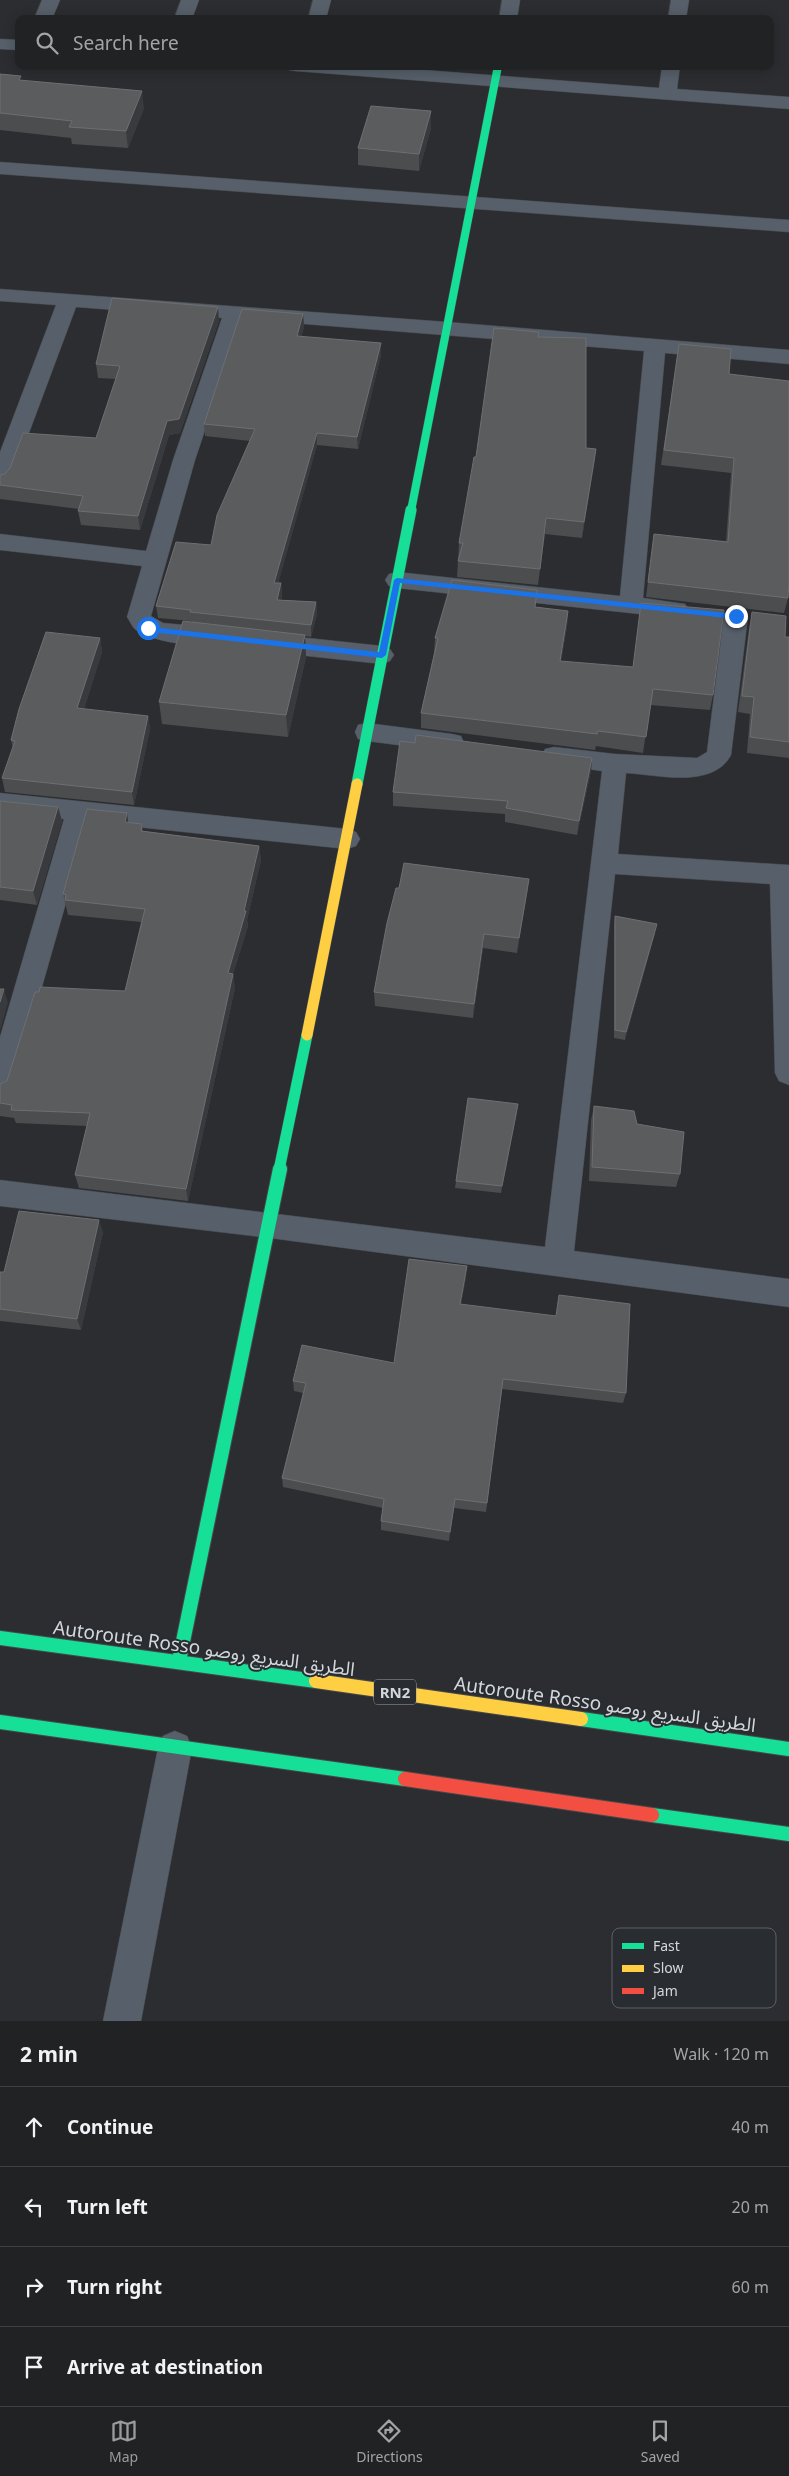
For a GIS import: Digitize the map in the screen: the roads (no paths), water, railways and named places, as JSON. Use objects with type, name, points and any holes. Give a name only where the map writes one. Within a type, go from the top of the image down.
[{"type":"main road","points":[[179,1661],[270,1225],[497,74]]},
{"type":"main road","name":"Autoroute Rosso الطريق السريع روصو","points":[[0,1638],[179,1661],[789,1749]]},
{"type":"main road","points":[[0,1722],[789,1834]]},
{"type":"street","points":[[44,15],[51,0]]},
{"type":"street","points":[[184,15],[190,0]]},
{"type":"street","points":[[318,15],[322,0]]},
{"type":"street","points":[[509,15],[512,0]]},
{"type":"street","points":[[678,15],[680,0]]},
{"type":"street","points":[[0,44],[15,46]]},
{"type":"street","points":[[399,70],[497,74],[667,94],[789,103]]},
{"type":"street","points":[[667,94],[670,70]]},
{"type":"street","points":[[0,168],[472,201],[789,226]]},
{"type":"street","points":[[0,295],[447,328],[789,357]]},
{"type":"street","points":[[0,481],[68,301]]},
{"type":"street","points":[[234,313],[184,460],[139,617],[141,622],[148,628],[160,631],[382,655]]},
{"type":"street","points":[[632,605],[655,345]]},
{"type":"street","points":[[0,542],[155,560]]},
{"type":"street","points":[[397,580],[726,615],[719,755],[713,762],[700,768],[615,763],[529,752]]},
{"type":"street","points":[[367,732],[472,746]]},
{"type":"street","points":[[558,1262],[615,763]]},
{"type":"street","points":[[0,803],[346,839]]},
{"type":"street","points":[[0,1084],[80,810]]},
{"type":"street","points":[[604,863],[786,874],[789,1073]]},
{"type":"street","points":[[0,1193],[270,1225],[789,1293]]},
{"type":"street","points":[[122,2021],[175,1748]]}]
